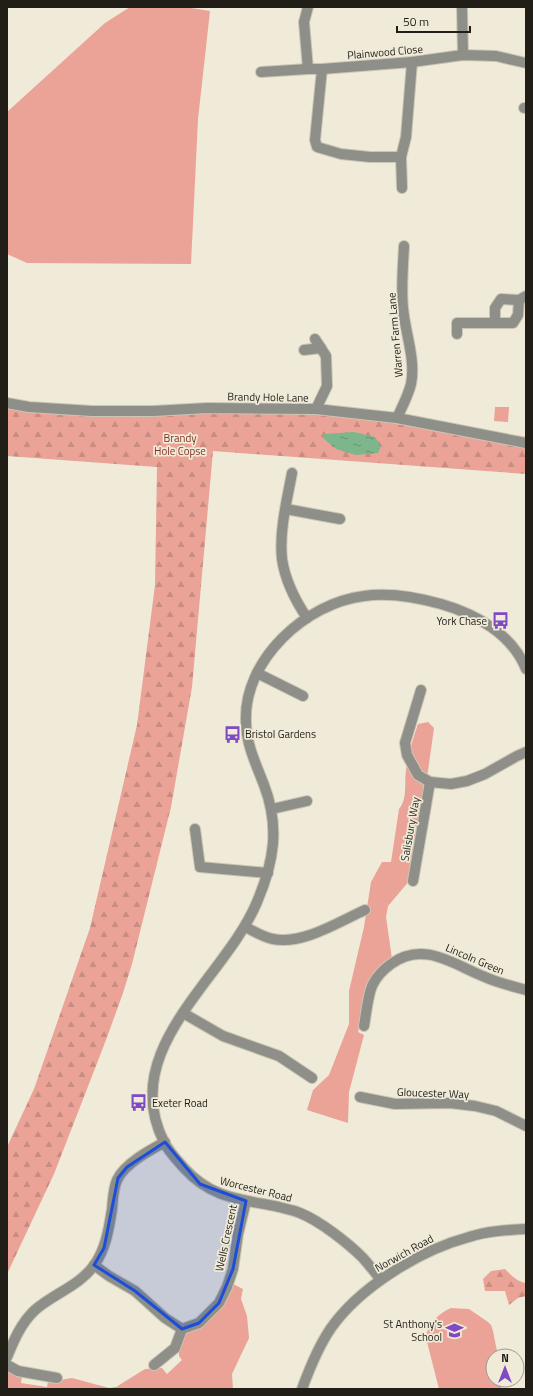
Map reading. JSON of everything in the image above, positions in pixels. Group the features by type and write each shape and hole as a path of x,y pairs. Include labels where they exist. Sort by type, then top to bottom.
{"street":[{"path":"308,7 304,22 308,69"},
{"path":"462,7 463,55"},
{"name":"Plainwood Close","path":"261,72 412,62 463,55 496,56 526,63"},
{"path":"402,188 401,157 406,137 412,62"},
{"path":"322,69 315,140 317,147 341,154 370,157 401,157"},
{"name":"Warren Farm Lane","path":"397,418 408,394 411,382 411,357 403,306 404,246"},
{"path":"457,334 457,323 513,323 518,315 522,298 501,299 495,308 495,322"},
{"path":"315,339 326,356 327,386 316,409"},
{"path":"304,350 321,348"},
{"name":"Brandy Hole Lane","path":"7,403 29,407 92,411 153,411 207,408 316,409 397,418 526,443"},
{"path":"292,473 283,527 282,558 284,571 297,602 306,618"},
{"path":"286,509 340,519"},
{"name":"Worcester Road","path":"380,1279 362,1257 336,1235 312,1218 298,1212 216,1193 200,1184 175,1158 164,1142 154,1111 153,1079 163,1050 183,1013 225,957 245,927 256,905 268,873 273,852 274,838 272,809 269,797 247,739 246,703 250,688 257,673 270,651 280,639 306,618 338,603 364,596 398,595 428,600 450,606 477,618 499,632 517,652 526,668"},
{"path":"257,673 304,696"},
{"path":"421,690 405,743 407,755 418,775 430,782 451,784 468,781 485,774 526,752"},
{"name":"Salisbury Way","path":"413,881 430,782"},
{"path":"272,809 307,801"},
{"path":"195,829 200,867 268,873"},
{"path":"245,927 272,939 295,940 306,937 365,910"},
{"name":"Lincoln Green","path":"364,1026 372,985 378,976 395,961 414,954 437,955 485,977 526,990"},
{"path":"183,1013 223,1036 279,1056 312,1078"},
{"name":"Gloucester Way","path":"360,1097 395,1104 450,1103 475,1106 496,1111 526,1126"},
{"path":"7,1357 16,1336 25,1321 35,1310 80,1279 94,1265 104,1248 110,1223 114,1189 118,1178 128,1167 148,1151 164,1142"},
{"name":"Wells Crescent","path":"182,1329 200,1323 218,1303 227,1287 233,1269 238,1234 246,1201"},
{"name":"Norwich Road","path":"302,1389 316,1354 332,1327 348,1308 380,1279 431,1251 454,1241 492,1231 526,1229"},
{"path":"94,1265 109,1276 135,1291 165,1318 182,1329 175,1348 154,1365"},
{"path":"7,1365 18,1371 57,1378"}],"highlighted area":[{"path":"165,1142 200,1184 246,1201 233,1269 219,1303 199,1323 182,1329 135,1291 94,1265 104,1248 118,1178 127,1167"}],"green space":[{"path":"130,7 185,7 210,11 198,119 191,264 27,263 7,254 7,112 105,23"},
{"name":"Brandy Hole Copse","path":"7,406 316,412 385,420 393,423 526,448 526,474 213,451 192,687 171,807 132,964 106,1040 54,1174 7,1274 7,1147 34,1089 90,928 137,725 155,585 157,467 7,456"},
{"path":"495,407 509,407 508,422 494,421"},
{"path":"428,722 434,728 410,880 388,906 386,917 392,959 384,965 358,1032 364,1035 349,1092 348,1123 307,1110 313,1090 329,1075 349,1024 349,991 364,927 371,882 382,862 391,862 399,809 405,796 408,758 418,724"},
{"path":"505,1269 517,1280 526,1283 526,1296 518,1298 509,1305 505,1291 485,1291 483,1279 491,1271"},
{"path":"233,1284 243,1289 241,1299 247,1316 249,1338 232,1374 233,1389 7,1389 7,1368 22,1377 21,1383 47,1387 48,1382 72,1378 109,1388 116,1387 145,1369 162,1368 167,1374 182,1360 179,1356 179,1349 186,1333 202,1326"},
{"path":"451,1308 469,1309 491,1325 496,1348 485,1348 485,1388 501,1389 439,1389 426,1338 431,1324 442,1313"}],"water":[{"path":"354,432 375,437 381,446 378,453 356,455 336,449 323,438 324,434"}],"place":[{"name":"York Chase","path":"500,621"},
{"name":"Bristol Gardens","path":"232,734"},
{"name":"Exeter Road","path":"139,1103"},
{"name":"St Anthony's School","path":"455,1330"}]}
